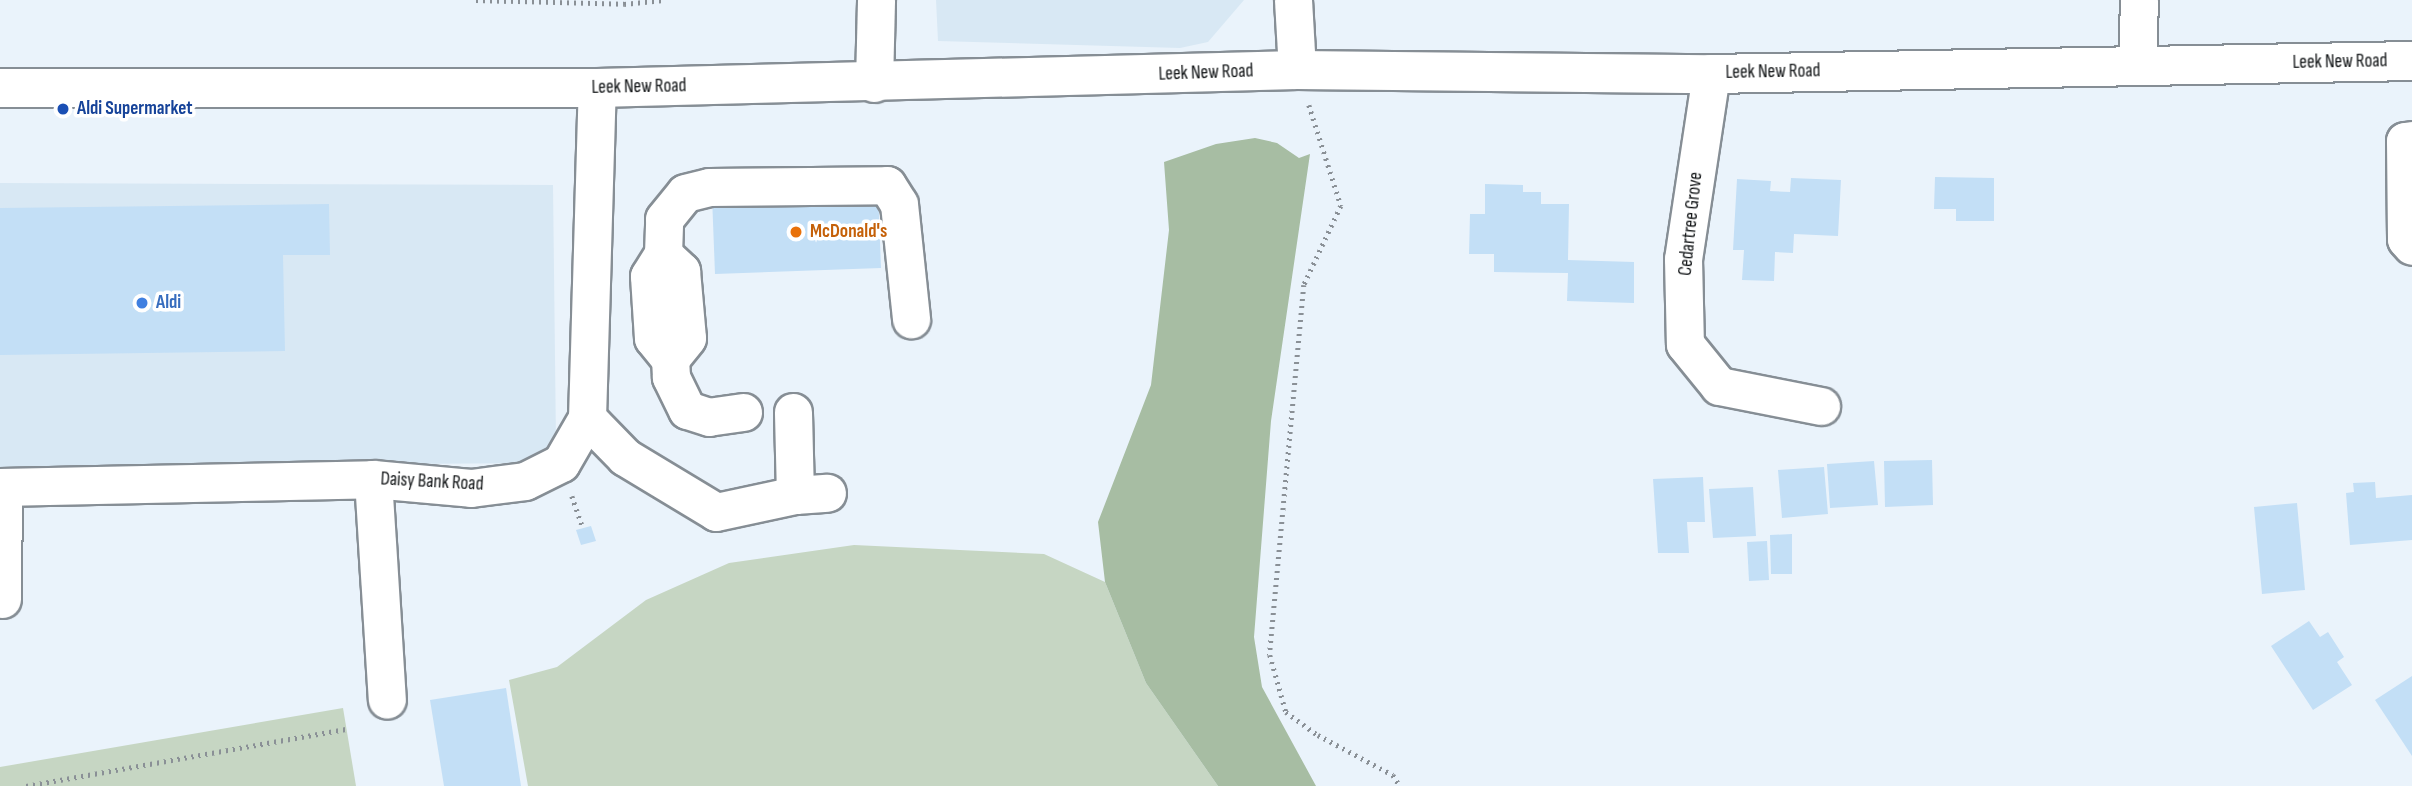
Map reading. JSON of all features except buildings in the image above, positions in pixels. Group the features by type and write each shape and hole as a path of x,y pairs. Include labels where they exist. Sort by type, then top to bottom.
{"highway":[{"name":"Leek New Road","path":"0,88 597,88 874,83 1297,70 1711,74 2412,61"}],"street":[{"path":"874,83 876,0"},
{"path":"1293,0 1297,70"},
{"path":"2137,64 2139,0"},
{"name":"Cedartree Grove","path":"1711,74 1683,259 1685,344 1719,386 1821,405"},
{"name":"Daisy Bank Road","path":"2,487 373,479 471,488 525,481 561,463 587,418 597,88"},
{"path":"2412,140 2405,141 2406,239 2412,246"},
{"path":"743,412 709,417 687,410 671,377 670,359 687,338 681,271 663,254 664,219 685,192 709,187 887,185 899,204 911,319"},
{"path":"587,418 625,457 716,512 811,494 793,412"},
{"path":"373,479 387,700"},
{"path":"2,487 2,599"}],"path":[{"path":"476,0 624,4 664,0"},
{"path":"1297,70 1341,206 1304,285 1270,655 1286,712 1318,736 1393,775 1400,786"},
{"path":"26,786 346,729"}],"shaded area":[{"path":"936,0 1244,0 1208,42 1180,48 938,41"},
{"path":"0,183 553,185 556,444 541,463 0,467"}],"green space":[{"path":"1255,138 1277,143 1299,158 1310,154 1271,421 1254,637 1262,687 1316,786 1218,786 1146,683 1105,582 1098,522 1151,385 1169,230 1164,162 1216,144"},
{"path":"854,545 1044,554 1105,582 1146,683 1218,786 528,786 509,680 557,667 646,600 729,563"},
{"path":"343,708 356,786 0,786 0,767"}],"place":[{"name":"Aldi Supermarket","path":"63,109"},
{"name":"McDonald's","path":"796,232"},
{"name":"Aldi","path":"142,303"}]}
